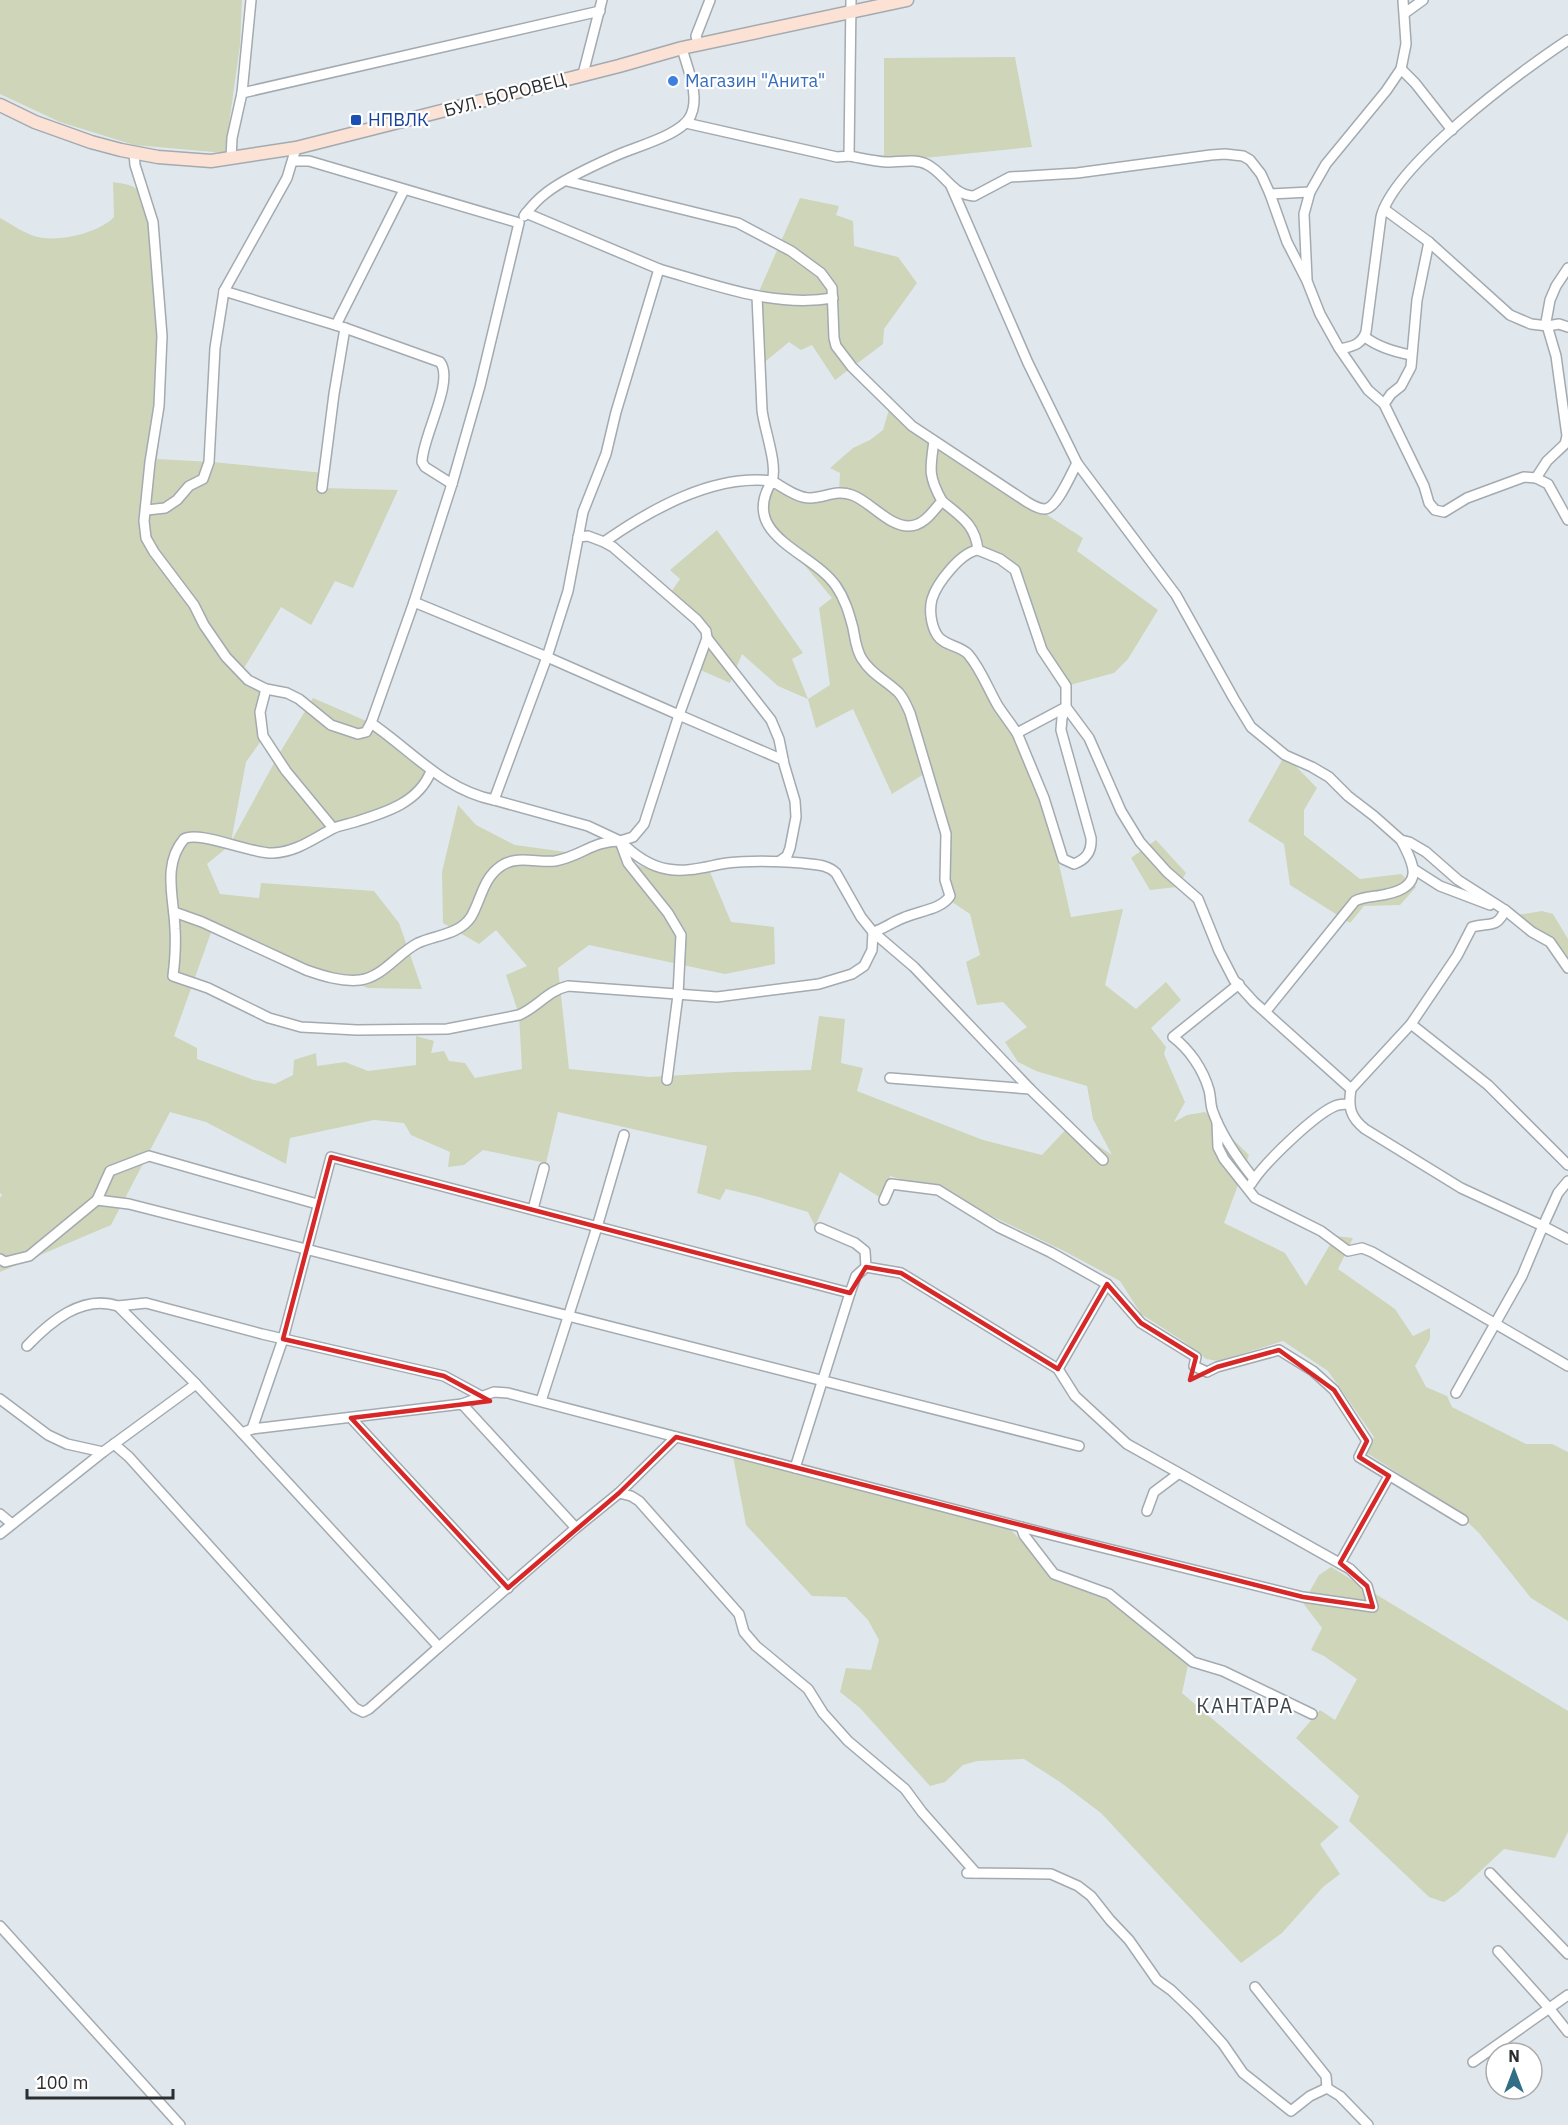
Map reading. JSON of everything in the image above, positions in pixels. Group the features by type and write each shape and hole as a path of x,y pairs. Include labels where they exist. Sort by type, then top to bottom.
{"street":[{"path":"231,158 232,138 242,93 252,0"},
{"path":"583,74 602,0"},
{"path":"698,44 696,36 710,0"},
{"name":"БУЛ. БОРОВЕЦ","path":"0,105 35,122 91,142 159,157 212,161 296,148 850,6 907,0"},
{"path":"1307,281 1304,214 1310,192 1326,164 1386,91 1401,69 1406,44 1403,0"},
{"path":"1405,13 1423,0"},
{"path":"849,156 850,6"},
{"path":"242,93 600,11"},
{"path":"1340,349 1357,345 1365,337 1383,208 1400,181 1452,130 1540,58 1568,40"},
{"path":"134,153 135,165 153,222 162,336 159,406 150,462 146,538 194,605 204,625 226,657 248,680 266,689 286,693 299,699 331,725 358,734 366,732 371,723 414,602 452,484 480,386 519,223 546,192 686,123 692,114 694,102 692,84 682,48"},
{"path":"1401,69 1452,130"},
{"path":"686,123 837,157 849,156 884,162 919,161 936,170 961,193 974,196 1010,177 1077,173 1225,154 1243,156 1250,160 1261,174 1287,242 1307,281 1320,314 1368,390 1384,404 1424,486 1429,503 1439,512 1448,511 1467,498 1524,477 1536,478 1543,480 1552,489 1568,520"},
{"path":"147,510 165,507 177,500 189,486 203,479 209,462 215,348 224,291 274,204 293,161 296,148"},
{"path":"293,161 309,161 519,223"},
{"path":"567,181 738,223 767,237 812,266 832,288 832,328 836,346 873,389 912,426 988,478 1041,509 1051,507 1056,502 1077,463"},
{"path":"951,186 1028,363 1077,463 1176,595 1233,699 1251,727 1285,755 1312,766 1329,777 1347,796 1401,840 1413,862 1415,870 1409,883 1402,888 1389,894 1360,899 1350,906 1266,1011"},
{"path":"322,488 341,327 404,190"},
{"path":"1270,194 1310,192"},
{"path":"1383,208 1429,242 1510,315 1522,321 1548,326 1559,324 1568,327"},
{"path":"526,213 659,269 757,296 800,301 833,298"},
{"path":"1384,404 1404,381 1411,367 1417,300 1429,242"},
{"path":"1536,478 1547,461 1565,444 1567,436 1547,312 1556,286 1568,268"},
{"path":"494,800 548,657 568,591 586,503 606,454 619,402 659,269"},
{"path":"224,291 434,358 444,366 445,380 427,437 422,462 425,467 452,484"},
{"path":"757,296 762,410 764,427 775,467 772,481 762,502 764,517 782,541 794,552 812,562 834,584 847,606 860,656 876,675 898,692 904,701 910,714 946,834 945,873 949,900 873,932"},
{"path":"1365,337 1386,349 1411,355"},
{"path":"934,441 931,462 932,483 942,501 969,524 977,539 978,550"},
{"path":"604,542 637,520 699,490 743,480 772,481 802,497 811,498 839,492 850,495 905,526 920,524 942,501"},
{"path":"174,912 202,922 306,970 324,976 362,980 375,974 419,943 434,939 463,925 471,917 484,887 501,865 513,860 543,862 558,860 583,852 599,842 620,841 633,837 644,824 679,715 707,638 706,631 697,620 613,546 597,538 578,537"},
{"path":"978,550 1000,559 1015,570 1042,650 1066,686 1066,707 1061,730 1091,838 1089,853 1074,864 1063,859 1044,798 1017,732 998,706 967,654 957,646 942,641 933,626 931,605 937,589 956,565 972,551 978,550"},
{"path":"414,602 548,657 783,760"},
{"path":"707,638 771,720 779,739 795,801 796,817 790,848 787,856 780,861"},
{"path":"266,689 260,712 263,736 286,771 333,828"},
{"path":"1017,732 1066,707"},
{"path":"1066,707 1089,738 1115,799 1140,842 1167,872 1198,899 1230,973 1248,996 1351,1089"},
{"path":"371,723 396,740 431,771 466,792 588,826 620,841 639,857 669,870 749,861 780,861 823,865 831,868 837,873 861,917 873,932 914,967 1030,1089 1103,1160"},
{"path":"431,771 422,789 407,801 377,815 333,828 316,840 283,852 271,853 195,835 189,836 179,845 171,864 176,946 173,976 208,988 269,1018 301,1027 424,1030 463,1027 519,1015 530,1010 547,994 568,986 717,998 819,984 843,978 864,966 872,950 873,932"},
{"path":"1401,840 1426,852 1458,880 1550,942 1568,968"},
{"path":"620,841 632,869 668,913 681,935 678,995 667,1080"},
{"path":"1415,870 1434,882 1465,896 1489,905 1495,904"},
{"path":"1505,910 1501,920 1497,923 1472,927 1457,956 1411,1024 1351,1089 1349,1104 1352,1115 1365,1128 1461,1188 1568,1239"},
{"path":"1239,984 1173,1037 1185,1046 1203,1075 1217,1122 1232,1151 1254,1179"},
{"path":"1411,1024 1488,1085 1568,1165"},
{"path":"890,1078 1030,1089"},
{"path":"1255,1198 1250,1190 1254,1179 1270,1160 1318,1118 1335,1106 1349,1104"},
{"path":"1217,1122 1218,1147 1224,1159 1255,1198 1321,1231 1347,1251 1362,1248 1372,1252 1568,1366"},
{"path":"541,1401 624,1135"},
{"path":"0,1259 5,1262 29,1256 97,1200 110,1171 149,1156 317,1204"},
{"path":"252,1429 283,1339 331,1157 850,1293"},
{"path":"533,1209 544,1167"},
{"path":"1456,1393 1522,1276 1558,1193 1568,1181"},
{"path":"884,1200 891,1184 938,1190 998,1227 1050,1252 1107,1284 1141,1323 1196,1357 1194,1366 1207,1372 1217,1367 1279,1350 1313,1371 1334,1390 1367,1441 1359,1457 1463,1520"},
{"path":"97,1200 129,1204 168,1213 1079,1446"},
{"path":"820,1228 855,1243 865,1251 866,1267"},
{"path":"795,1468 856,1276 866,1267"},
{"path":"242,1433 252,1429 462,1404 494,1392 508,1392 1021,1527 1303,1597 1373,1607 1367,1586 1350,1569 1127,1444 1075,1396 1059,1370 901,1273 866,1267"},
{"path":"1059,1370 1107,1284"},
{"path":"27,1346 46,1326 81,1306 146,1303 283,1339 444,1376 481,1396"},
{"path":"118,1306 196,1384 439,1647"},
{"path":"0,1534 103,1452 196,1384"},
{"path":"0,1399 48,1435 67,1444 103,1452"},
{"path":"462,1404 576,1528"},
{"path":"351,1418 508,1588"},
{"path":"114,1444 129,1457 355,1708 363,1712 619,1493 676,1437"},
{"path":"1147,1511 1154,1492 1178,1474"},
{"path":"1340,1563 1389,1476"},
{"path":"619,1493 639,1501 739,1614 744,1632 756,1646 808,1689 823,1713 842,1734 905,1789 972,1873 1051,1874 1078,1886 1091,1896 1129,1940 1157,1980 1195,2013 1223,2044 1243,2073 1291,2111 1310,2096 1326,2088"},
{"path":"0,1514 12,1524"},
{"path":"1021,1527 1024,1535 1054,1574 1109,1594 1192,1662 1222,1671 1312,1714"},
{"path":"1490,1873 1568,1954"},
{"path":"0,1926 180,2125"},
{"path":"1498,1951 1550,2008 1568,2032"},
{"path":"1255,1987 1326,2076 1326,2088"},
{"path":"1473,2062 1568,1995"},
{"path":"1326,2088 1340,2096 1368,2125"}],"highlighted area":[{"path":"331,1157 850,1293 866,1267 901,1273 1058,1369 1107,1284 1141,1323 1196,1357 1190,1380 1217,1367 1279,1350 1334,1390 1367,1441 1359,1457 1389,1476 1340,1563 1367,1586 1373,1607 1303,1597 676,1437 619,1493 508,1588 351,1418 490,1401 444,1376 283,1339"}],"green space":[{"path":"0,0 242,0 240,45 225,153 134,145 60,122 0,94"},
{"path":"1015,57 1032,147 884,162 884,58"},
{"path":"113,182 132,186 142,194 149,211 154,238 160,351 157,459 324,473 323,488 398,490 353,588 335,581 311,625 281,607 241,673 261,687 263,738 246,762 231,842 279,754 313,698 371,723 431,771 413,797 283,852 230,845 207,864 220,894 259,898 261,883 374,891 399,923 422,989 368,988 343,979 324,976 213,927 174,1036 197,1048 197,1059 254,1080 275,1084 293,1075 294,1060 316,1053 317,1066 345,1062 368,1071 416,1065 416,1036 434,1041 431,1053 444,1051 449,1061 465,1063 475,1078 522,1069 519,1015 506,975 527,966 496,930 479,944 443,923 442,872 458,805 476,825 515,845 588,855 620,841 630,862 641,866 660,872 678,874 710,872 731,922 774,927 775,964 725,974 589,945 558,968 569,1069 650,1077 811,1070 819,1016 845,1019 841,1063 863,1068 857,1091 983,1140 1042,1155 1069,1126 1112,1155 1093,1119 1087,1086 1036,1071 1018,1062 1005,1042 1027,1027 1003,1002 977,1005 966,962 980,955 970,914 949,900 947,852 927,772 892,794 853,709 816,728 808,699 830,685 819,608 832,598 764,517 772,481 802,497 839,492 840,473 830,468 853,448 870,440 883,430 890,406 1027,502 1083,538 1077,551 1158,610 1128,659 1114,673 1066,686 1042,650 1015,570 972,551 933,597 937,635 963,650 1017,733 1044,798 1071,917 1123,909 1105,985 1136,1009 1166,982 1181,1000 1151,1028 1166,1047 1164,1054 1185,1102 1174,1122 1187,1115 1205,1112 1249,1155 1224,1223 1285,1253 1306,1286 1335,1236 1353,1238 1338,1269 1395,1309 1413,1336 1430,1328 1430,1339 1415,1366 1426,1387 1447,1396 1452,1407 1526,1444 1552,1444 1568,1452 1568,1621 1531,1598 1479,1533 1455,1510 1367,1453 1374,1437 1328,1371 1283,1341 1219,1361 1206,1359 1141,1314 1120,1281 938,1190 890,1176 884,1200 840,1172 815,1226 808,1212 759,1197 726,1189 720,1200 697,1193 707,1146 558,1112 546,1163 483,1150 464,1165 448,1167 450,1152 411,1135 404,1123 374,1120 290,1138 286,1164 206,1122 170,1112 111,1225 0,1272 0,1198 2,1195 0,1193 0,218 34,236 64,238 76,236 98,228 114,217"},
{"path":"800,198 839,206 836,215 853,221 854,246 898,257 917,283 884,329 883,344 835,380 812,345 801,350 789,342 760,366 757,296"},
{"path":"717,530 803,653 792,659 808,699 778,686 742,654 730,683 696,668 707,638 669,595 680,579 670,570"},
{"path":"1285,755 1317,788 1304,810 1304,835 1360,879 1401,874 1416,887 1400,905 1364,906 1350,923 1290,885 1284,844 1248,821"},
{"path":"1156,840 1186,873 1177,887 1150,890 1131,858"},
{"path":"1542,911 1553,914 1568,939 1568,965 1533,930 1511,916"},
{"path":"732,1451 1007,1526 1054,1574 1110,1599 1188,1665 1182,1693 1339,1827 1320,1844 1340,1874 1323,1887 1282,1933 1241,1963 1101,1813 1060,1782 1024,1759 977,1761 963,1765 945,1782 930,1786 860,1708 840,1692 846,1668 871,1670 879,1640 868,1620 846,1597 812,1596 746,1525"},
{"path":"1331,1567 1568,1711 1568,1832 1555,1858 1504,1849 1457,1893 1444,1902 1429,1897 1349,1821 1359,1796 1296,1738 1320,1710 1335,1720 1357,1679 1324,1656 1311,1650 1322,1628 1303,1603 1319,1575"}],"place":[{"name":"Магазин \"Анита\"","path":"673,81"},
{"name":"НПВЛК","path":"356,120"}],"district":[{"name":"КАНТАРА","path":"1245,1706"}]}
